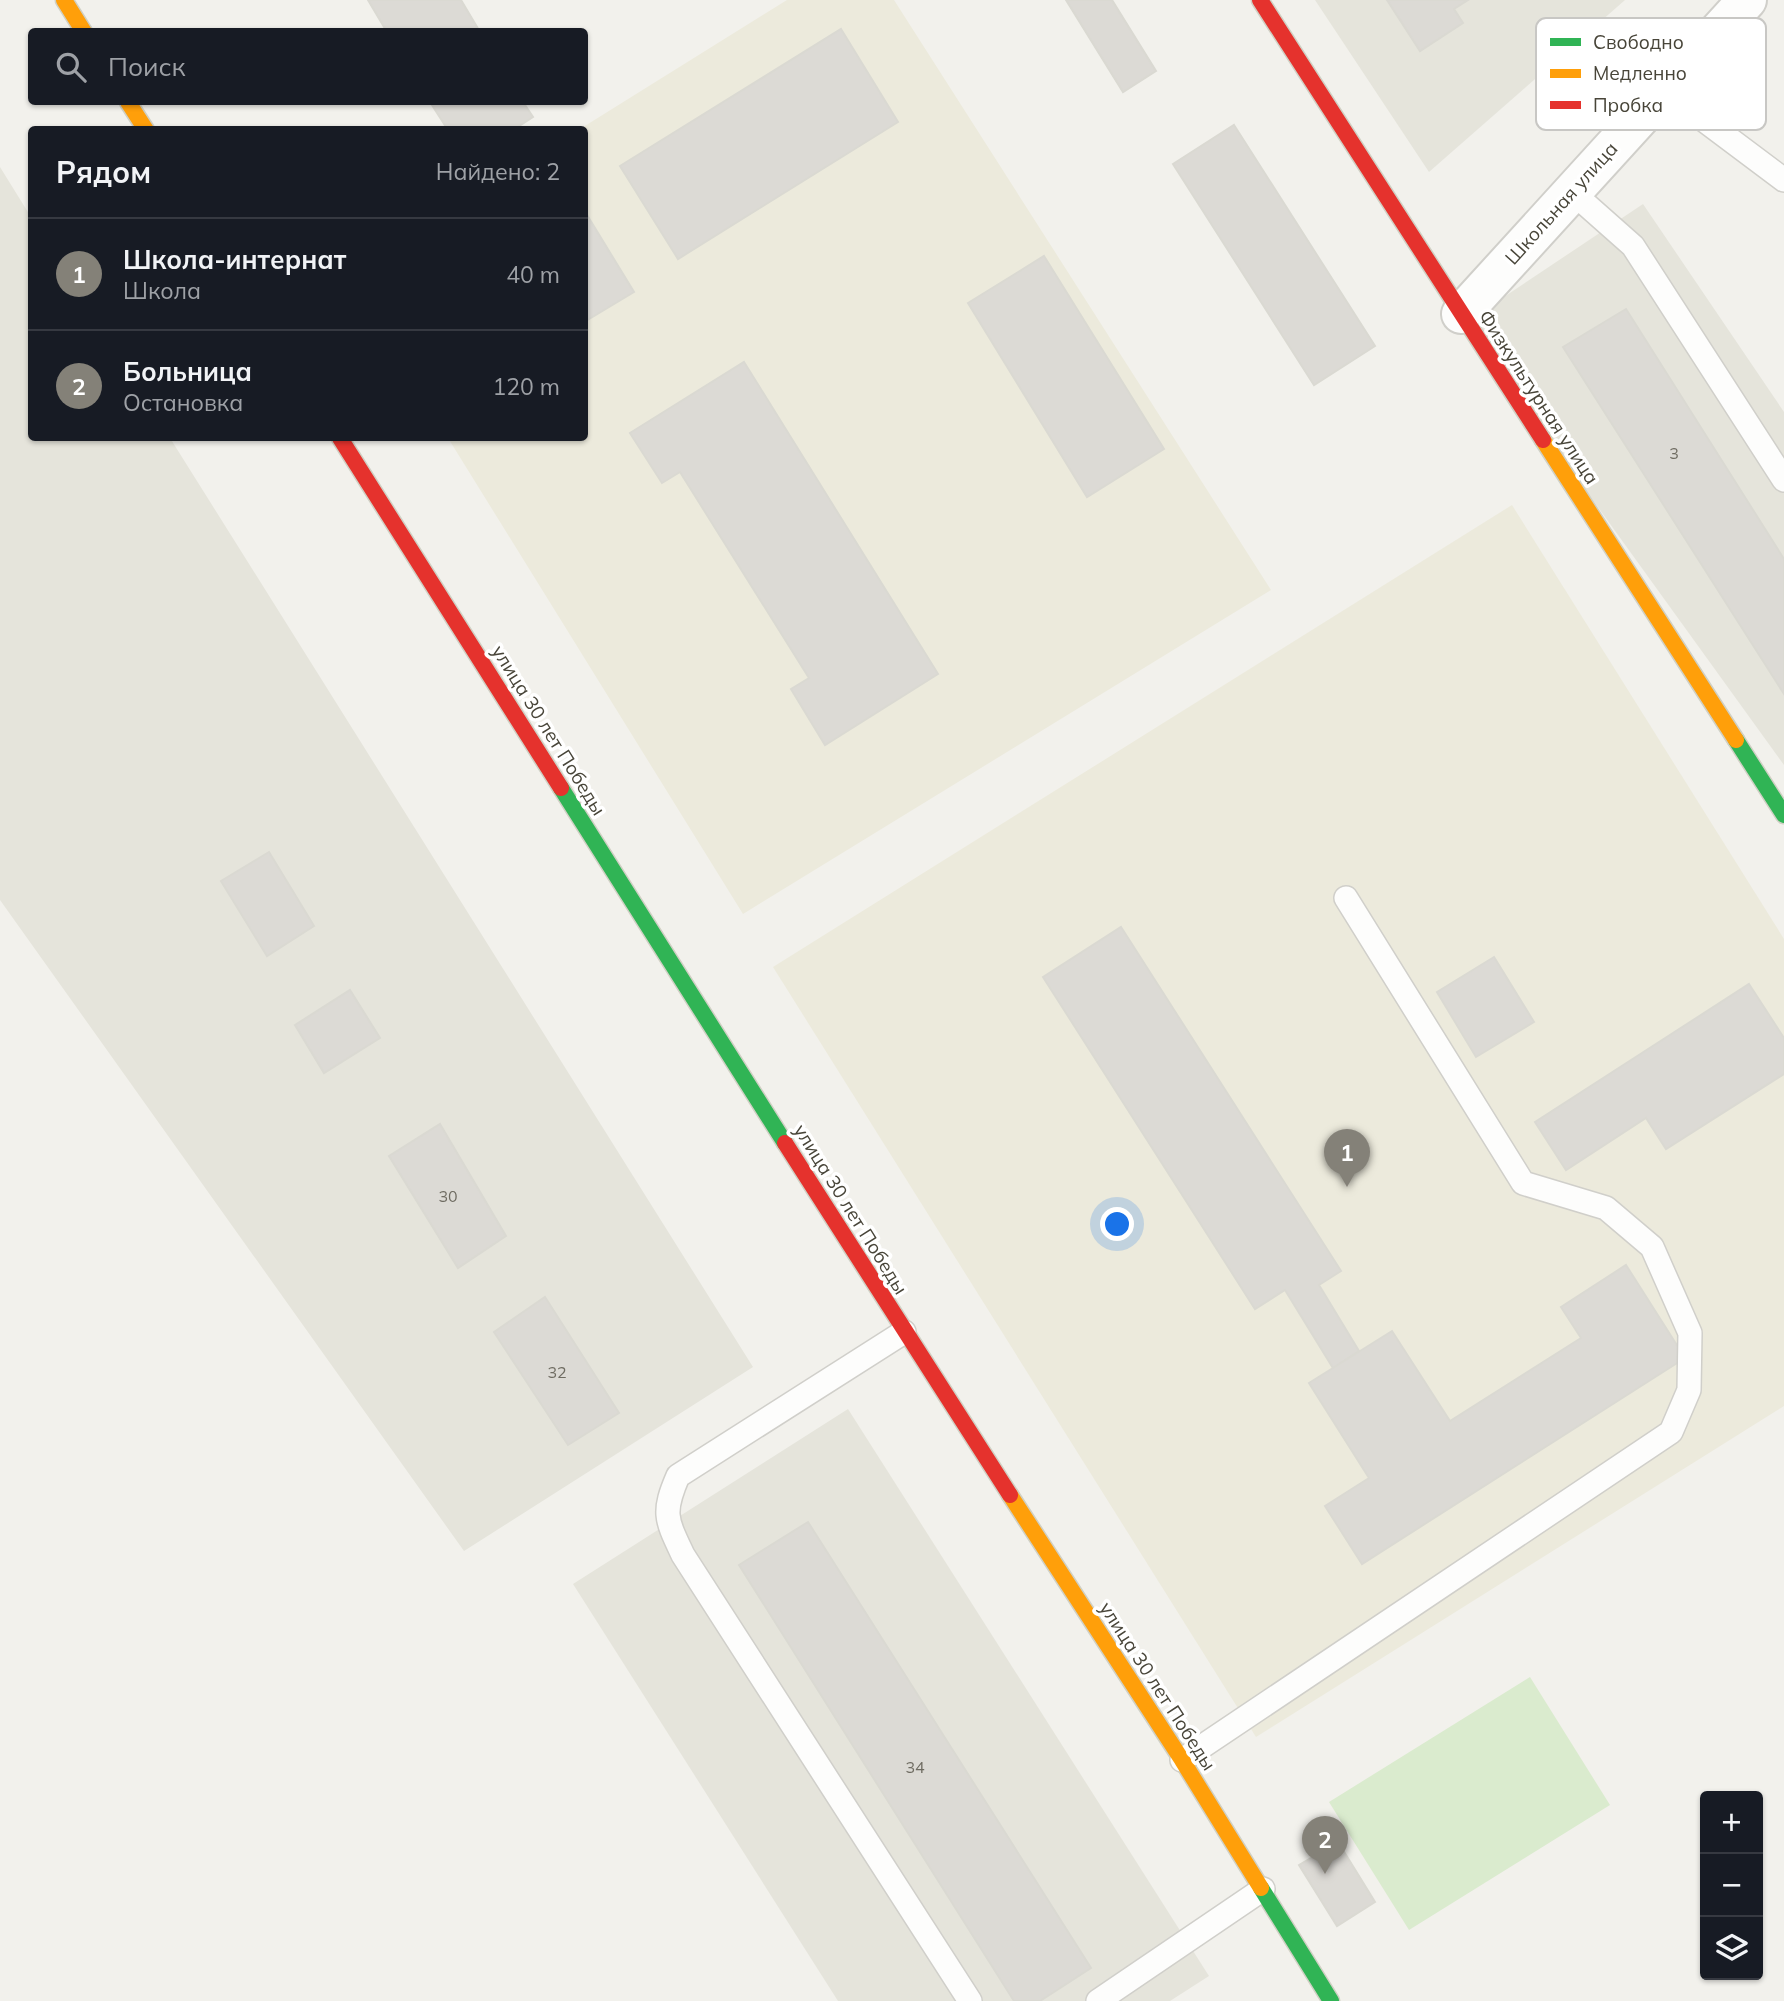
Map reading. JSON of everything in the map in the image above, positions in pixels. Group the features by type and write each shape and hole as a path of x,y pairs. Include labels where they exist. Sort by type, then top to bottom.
{"main road":[{"path":"64,0 82,28"},
{"name":"Физкультурная улица","path":"1260,0 1784,815"},
{"path":"130,105 143,126"},
{"name":"улица 30 лет Победы","path":"342,441 904,1332 1182,1760 1331,2001"}],"street":[{"name":"Школьная улица","path":"1730,18 1747,0"},
{"name":"Школьная улица","path":"1461,314 1628,130"}],"lane":[{"path":"1717,130 1784,180"},
{"path":"1572,192 1633,246 1784,481"},
{"path":"1182,1760 1671,1432 1689,1390 1690,1332 1652,1247 1606,1208 1523,1183 1346,898"},
{"path":"904,1332 678,1476 668,1499 667,1522 683,1555 970,2001"},
{"path":"1098,2001 1263,1889"}],"shaded area":[{"path":"787,0 894,0 1271,590 743,914 450,441 588,441 588,126 585,126"},
{"path":"1315,0 1625,0 1604,18 1536,18 1536,78 1429,172"},
{"path":"0,167 28,212 28,441 172,441 753,1367 464,1551 0,900"},
{"path":"1643,204 1784,412 1784,765 1465,323"},
{"path":"1512,505 1784,939 1784,1406 1256,1737 773,967"},
{"path":"848,1409 1209,1976 1170,2001 838,2001 573,1584"}],"green space":[{"path":"1530,1677 1610,1805 1409,1930 1329,1802"}],"building":[{"path":"368,0 461,0 478,28 385,28"},
{"path":"1066,0 1112,0 1156,71 1123,92"},
{"path":"1387,0 1468,0 1454,9 1463,23 1420,51"},
{"path":"841,29 898,122 678,259 620,166"},
{"path":"432,105 525,105 533,117 519,126 445,126"},
{"path":"1234,125 1375,346 1314,385 1173,164"},
{"path":"588,217 634,292 588,320"},
{"path":"1044,256 1164,449 1087,497 968,303"},
{"path":"1626,309 1784,559 1784,694 1563,347"},
{"path":"744,362 938,674 825,745 791,689 809,678 680,472 662,483 630,433"},
{"path":"269,852 314,926 267,956 221,881"},
{"path":"1121,927 1341,1271 1319,1285 1359,1351 1333,1368 1285,1290 1255,1309 1043,977"},
{"path":"1494,957 1534,1022 1476,1057 1437,992"},
{"path":"1749,984 1784,1038 1784,1074 1666,1149 1646,1118 1566,1170 1535,1122"},
{"path":"350,990 380,1038 324,1073 295,1025"},
{"path":"440,1124 506,1236 458,1268 389,1156"},
{"path":"1626,1265 1685,1358 1362,1564 1325,1506 1369,1478 1309,1383 1392,1331 1450,1421 1581,1338 1561,1307"},
{"path":"545,1297 619,1413 568,1445 494,1332"},
{"path":"808,1522 1091,1968 1040,2001 1014,2001 739,1565"},
{"path":"1338,1842 1375,1902 1337,1926 1299,1865"}],"traffic: fast":[{"path":"1736,740 1784,815"},
{"path":"561,788 785,1143"},
{"path":"1261,1888 1331,2001"}],"traffic: slow":[{"path":"64,0 82,28"},
{"path":"130,105 143,126"},
{"path":"1543,440 1736,740"},
{"path":"1010,1495 1182,1760 1261,1888"}],"traffic: jam":[{"path":"1260,0 1543,440"},
{"path":"342,441 561,788"},
{"path":"785,1143 1010,1495"}],"place":[{"name":"Школа-интернат","path":"1347,1187"},
{"name":"Больница","path":"1325,1874"}]}
